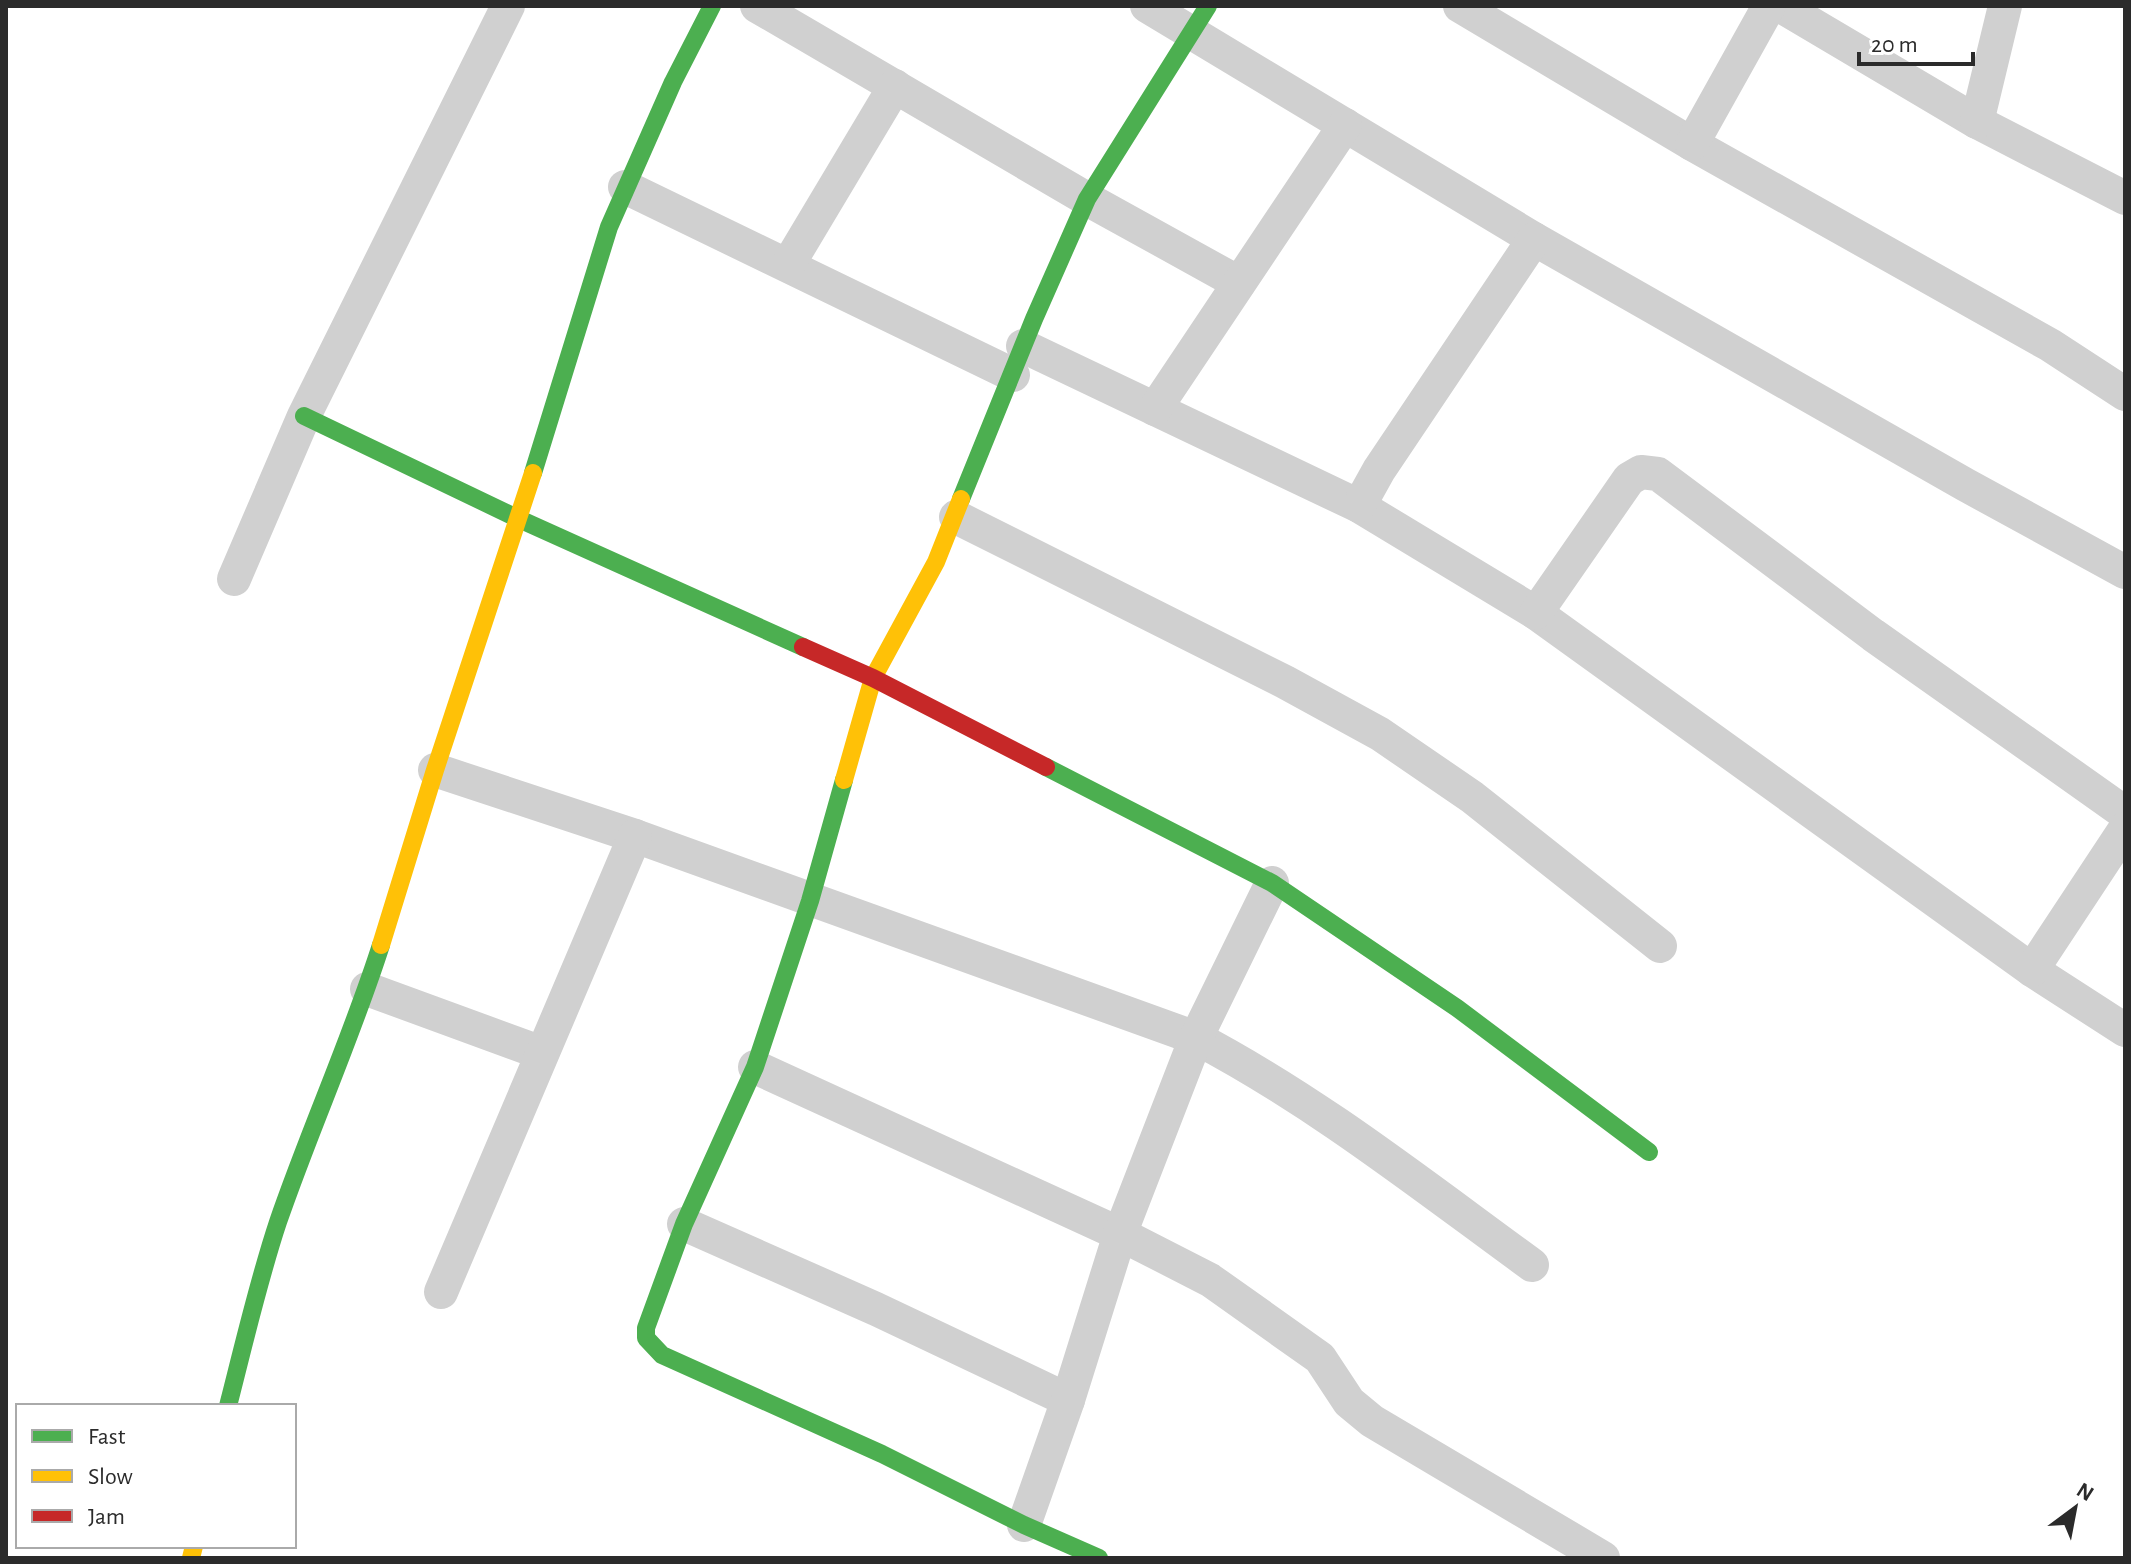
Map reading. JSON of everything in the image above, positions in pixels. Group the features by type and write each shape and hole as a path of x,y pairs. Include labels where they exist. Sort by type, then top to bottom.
{"street":[{"path":"234,579 304,416 508,6"},
{"path":"229,1404 261,1276 279,1220 367,989 435,770 519,519 609,227 712,6"},
{"path":"757,6 1087,199 1239,283"},
{"path":"1147,6 1200,19 1345,125 1534,239 2125,572"},
{"path":"1460,6 1692,144 2050,345 2125,394"},
{"path":"1692,144 1769,6"},
{"path":"1781,6 1977,122 2125,198"},
{"path":"1977,122 2005,6"},
{"path":"1099,1558 1024,1525 882,1454 662,1355 652,1348 646,1338 646,1328 684,1224 755,1067 810,901 873,678 936,562 1087,199 1200,19"},
{"path":"788,265 895,86"},
{"path":"1155,409 1345,125"},
{"path":"625,187 788,265 1018,360 1155,409 1359,506 1536,613 2032,970 2125,1030"},
{"path":"1359,506 1379,470 1534,239"},
{"path":"304,416 519,519 873,678 1272,883 1444,999 1649,1152"},
{"path":"1536,613 1629,479 1641,472 1658,474 1873,635 2125,813"},
{"path":"956,517 1285,682 1380,734 1472,797 1660,946"},
{"path":"435,770 635,836 1196,1038 1253,1068 1309,1103 1532,1265"},
{"path":"2032,970 2125,829"},
{"path":"441,1292 635,836"},
{"path":"1024,1525 1068,1400 1120,1234 1196,1038 1272,883"},
{"path":"367,989 542,1053"},
{"path":"755,1067 1120,1234 1210,1280 1320,1358 1349,1402 1372,1421 1603,1558"},
{"path":"684,1224 876,1309 1068,1400"}],"traffic: fast":[{"path":"533,473 609,227 673,82 712,6"},
{"path":"961,499 1087,199 1208,6"},
{"path":"304,416 519,519 803,647"},
{"path":"1046,767 1272,883 1457,1008 1649,1152"},
{"path":"844,780 810,901 755,1067 684,1224 646,1328 646,1338 662,1355 882,1454 1024,1525 1099,1558"},
{"path":"229,1404 278,1222 381,945"}],"traffic: slow":[{"path":"381,945 533,473"},
{"path":"844,780 873,678 936,562 961,499"},
{"path":"191,1558 194,1548"}],"traffic: jam":[{"path":"803,647 873,678 1046,767"}]}
